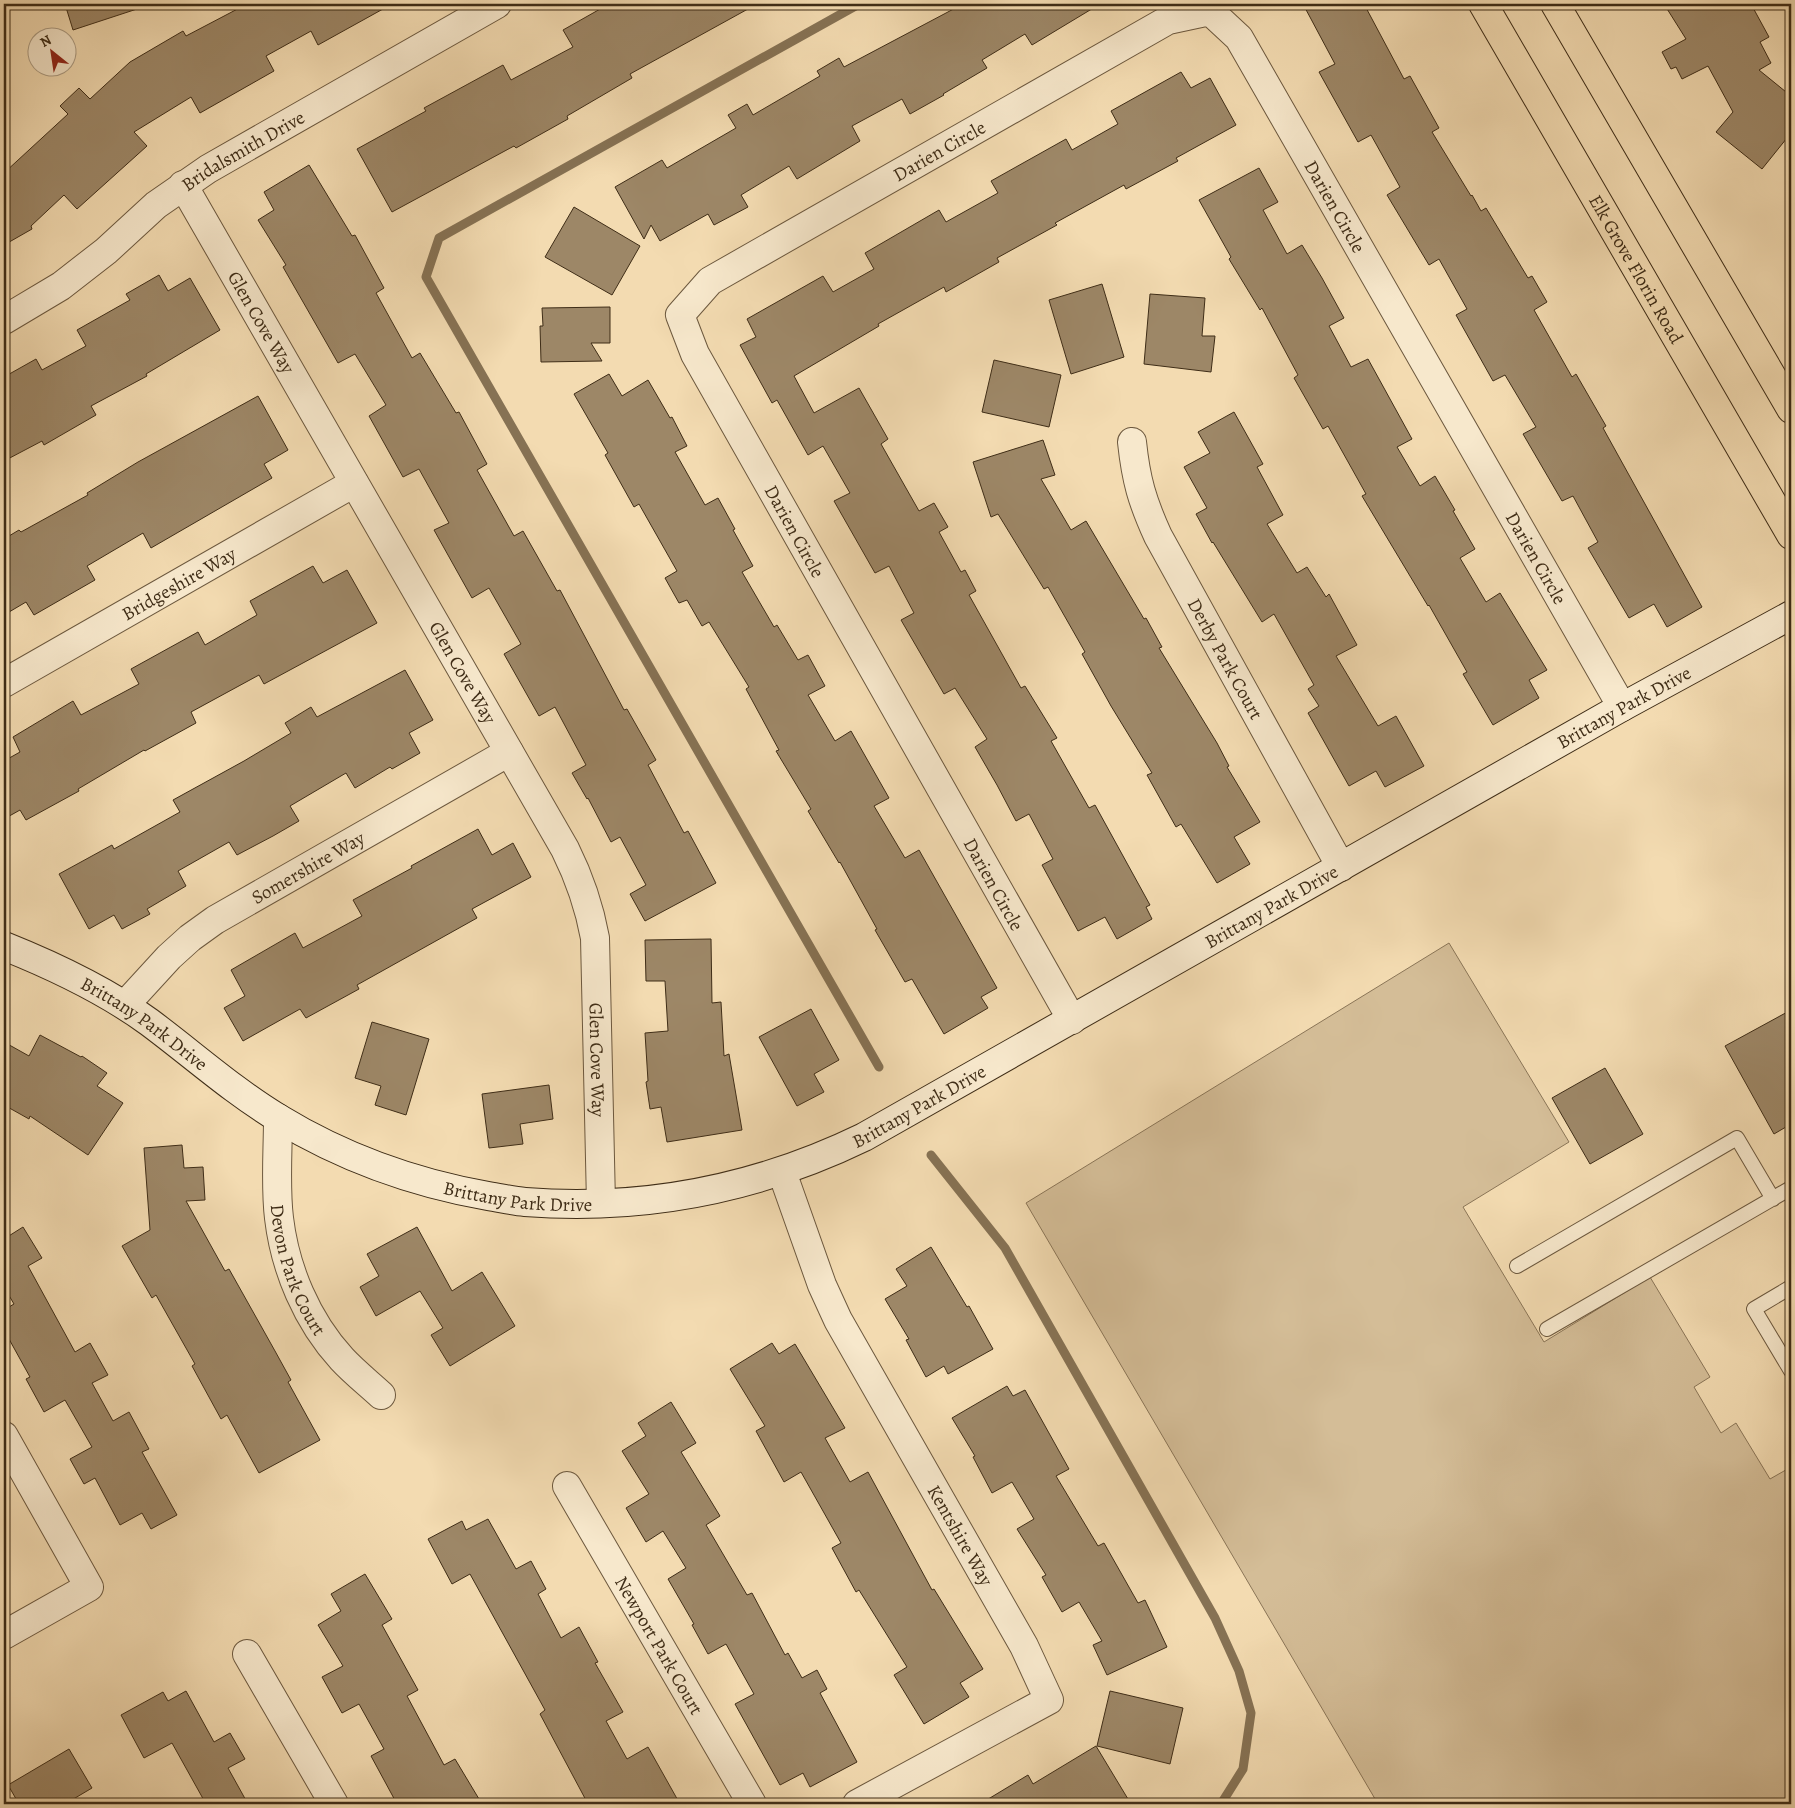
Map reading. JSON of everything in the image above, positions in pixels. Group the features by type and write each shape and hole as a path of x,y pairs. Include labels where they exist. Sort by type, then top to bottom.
{"main road":[{"name":"Elk Grove Florin Road","path":"1483,4 1791,535"},
{"path":"1555,4 1791,409"}],"street":[{"name":"Bridalsmith Drive","path":"4,320 61,286 106,251 156,205 182,185 493,5"},
{"name":"Darien Circle","path":"1072,1020 695,354 680,316 710,281 1041,92 1168,20 1210,11 1239,38 1622,707"},
{"name":"Glen Cove Way","path":"182,185 579,876 589,907 595,938 601,1203"},
{"name":"Derby Park Court","path":"1132,442 1136,474 1144,504 1158,536 1341,867"},
{"name":"Bridgeshire Way","path":"4,683 354,483"},
{"name":"Brittany Park Drive","path":"4,946 53,966 125,1005 224,1082 278,1118 336,1149 396,1173 458,1191 524,1202 601,1203 640,1201 697,1194 739,1185 782,1172 827,1155 864,1137 1622,707 1791,615"},
{"name":"Somershire Way","path":"125,1005 169,957 190,938 215,920 509,752"},
{"name":"Devon Park Court","path":"278,1118 279,1217 284,1248 293,1278 306,1307 322,1334 342,1359 381,1395"},
{"name":"Kentshire Way","path":"782,1172 822,1285 838,1320 1024,1646 1049,1700 857,1804"},
{"path":"4,1436 89,1586 4,1636"},
{"name":"Newport Park Court","path":"567,1486 752,1804"},
{"path":"247,1654 334,1804"}],"lane":[{"path":"1517,1266 1737,1138 1773,1199"},
{"path":"1547,1329 1791,1188"},
{"path":"1791,1287 1754,1309 1791,1371"}],"shaded area":[{"path":"1449,943 1569,1142 1463,1207 1544,1342 1650,1277 1710,1377 1694,1387 1721,1433 1736,1423 1770,1479 1791,1467 1791,1804 1378,1804 1026,1203"}],"building":[{"path":"65,4 139,4 140,8 78,28 72,28"},
{"path":"247,4 392,4 318,45 311,31 266,56 274,71 200,113 191,97 134,132 147,146 77,209 64,195 31,226 32,229 4,245 4,173 68,114 60,106 79,88 90,99 130,62 183,31 186,36"},
{"path":"609,4 757,4 630,74 632,78 567,116 568,119 392,212 357,149 426,111 424,108 503,65 511,80 573,47 563,30"},
{"path":"963,4 1100,4 1032,45 1025,34 982,60 987,68 910,114 902,99 852,126 860,141 797,179 789,166 741,195 748,207 714,225 708,214 660,241 651,225 644,239 615,187 662,160 667,168 736,128 728,115 747,104 753,115 820,76 817,71 839,58 844,67"},
{"path":"1303,4 1364,4 1404,79 1410,76 1439,128 1432,132 1471,196 1481,211 1486,208 1528,278 1532,276 1547,302 1534,310 1572,377 1576,374 1606,426 1603,428 1702,607 1667,627 1654,604 1629,618 1588,548 1598,542 1573,496 1562,501 1523,434 1536,427 1505,375 1493,381 1456,315 1467,309 1439,259 1429,265 1387,195 1400,187 1371,135 1358,142 1319,72 1335,64"},
{"path":"1664,4 1751,4 1769,37 1760,42 1771,63 1759,70 1791,96 1791,133 1762,169 1716,132 1733,112 1708,66 1682,79 1676,67 1671,69 1662,52 1686,39"},
{"path":"1181,72 1191,88 1210,78 1236,125 1176,158 1178,161 1126,189 1124,185 1055,223 1057,225 997,258 999,262 946,292 944,287 878,324 879,326 794,376 814,413 859,388 888,439 881,444 919,511 934,503 948,527 939,532 961,572 965,570 976,591 969,595 1021,688 1025,686 1057,738 1051,741 1089,808 1095,805 1150,905 1146,907 1152,919 1117,939 1105,917 1078,931 1042,865 1053,859 1029,814 1016,821 975,747 987,739 955,688 944,694 901,620 914,613 889,566 875,573 834,501 850,493 823,446 808,455 777,400 772,403 740,345 756,337 747,319 823,276 833,292 874,269 865,253 939,210 946,222 998,193 991,181 1066,139 1072,150 1118,124 1111,111"},
{"path":"309,165 352,236 355,235 384,288 376,293 412,358 420,353 456,413 459,412 487,464 477,470 514,536 523,531 557,591 560,590 624,710 627,709 656,760 648,765 684,833 688,831 716,883 645,921 630,894 646,885 620,837 611,842 588,798 572,773 586,765 555,707 539,716 504,654 521,644 489,588 472,598 434,530 449,523 419,469 403,477 369,416 386,405 355,354 338,363 283,267 286,265 258,220 274,210 264,192"},
{"path":"1259,168 1278,202 1263,210 1287,254 1302,245 1344,318 1329,326 1351,367 1368,359 1412,439 1397,447 1420,486 1435,476 1455,510 1453,511 1475,549 1460,558 1486,602 1500,593 1547,670 1529,680 1539,698 1493,725 1463,674 1467,672 1429,605 1362,496 1366,494 1328,426 1323,429 1294,378 1298,375 1262,308 1260,310 1229,259 1231,257 1199,200"},
{"path":"574,207 640,246 612,295 545,257"},
{"path":"159,275 168,291 190,278 220,330 146,374 147,376 91,406 96,415 44,445 42,441 4,461 4,377 36,359 42,370 86,346 77,330 130,300 126,294"},
{"path":"1102,284 1124,357 1071,374 1049,300"},
{"path":"1150,294 1205,298 1202,336 1215,336 1211,372 1144,364"},
{"path":"610,307 610,343 591,343 602,361 541,362 540,326 543,326 542,308"},
{"path":"994,360 1061,375 1049,427 982,412"},
{"path":"609,374 622,396 648,380 670,418 672,417 687,446 675,452 705,505 718,498 753,566 742,572 774,627 777,625 798,660 808,655 825,686 808,695 835,741 851,731 889,798 874,806 905,858 919,850 997,988 981,997 988,1008 944,1034 912,979 905,982 875,930 877,929 840,862 808,811 811,809 776,751 779,750 746,689 749,687 709,622 702,626 687,600 679,603 665,578 677,571 639,504 634,507 605,455 608,453 574,394"},
{"path":"258,396 288,450 264,464 272,478 151,548 143,533 87,566 95,580 34,615 26,602 4,615 4,539 19,530 21,532 88,495 87,493 138,462"},
{"path":"1234,412 1263,464 1257,467 1283,515 1267,524 1297,573 1307,567 1326,597 1329,594 1357,645 1336,656 1378,726 1396,716 1424,766 1385,787 1376,771 1349,786 1308,713 1319,706 1308,689 1314,685 1274,614 1262,622 1196,514 1207,508 1184,467 1210,453 1198,432"},
{"path":"1043,440 1055,475 1041,479 1071,530 1086,521 1144,619 1146,618 1162,647 1159,648 1217,743 1229,766 1227,767 1260,822 1234,837 1250,864 1217,883 1181,824 1176,827 1147,775 1152,773 1111,706 1082,654 1085,652 1048,587 1044,589 998,514 991,517 973,462"},
{"path":"313,566 323,583 347,570 377,623 264,684 259,675 191,712 196,723 144,750 78,789 79,791 26,820 20,810 4,819 4,761 20,752 13,737 73,701 81,715 139,684 131,669 198,632 205,645 257,615 250,601"},
{"path":"405,670 433,720 409,733 420,753 392,769 390,767 355,788 346,773 290,806 299,821 237,855 229,842 178,871 186,886 147,909 150,914 122,929 114,915 89,929 59,874 112,845 114,849 180,812 173,800 291,733 285,723 311,707 317,717"},
{"path":"478,829 492,855 513,843 531,877 472,909 477,918 357,985 359,989 306,1018 300,1009 243,1041 224,1008 245,996 231,970 295,933 303,948 362,916 353,900"},
{"path":"711,939 712,1003 721,1002 724,1056 729,1054 742,1130 667,1142 661,1107 650,1109 646,1082 648,1081 645,1033 668,1031 665,981 646,981 645,940"},
{"path":"811,1009 839,1060 814,1074 824,1092 797,1106 759,1037"},
{"path":"1791,1010 1791,1124 1774,1134 1725,1046"},
{"path":"372,1022 429,1039 406,1115 375,1105 381,1086 355,1078"},
{"path":"40,1035 82,1056 107,1073 97,1086 123,1103 88,1155 30,1116 29,1119 4,1105 4,1042 29,1056"},
{"path":"1605,1068 1643,1134 1590,1164 1552,1098"},
{"path":"549,1085 553,1119 520,1124 523,1144 489,1148 482,1094"},
{"path":"182,1145 184,1168 203,1167 205,1200 186,1201 225,1271 229,1269 275,1351 291,1380 288,1382 320,1440 259,1473 227,1415 221,1419 192,1366 195,1364 156,1295 152,1298 122,1246 150,1230 144,1148"},
{"path":"23,1227 42,1258 28,1266 75,1352 90,1343 108,1375 92,1383 113,1421 129,1412 149,1449 142,1452 177,1515 151,1529 142,1513 120,1525 95,1478 84,1484 70,1459 92,1447 65,1400 44,1412 26,1379 30,1377 4,1330 4,1310 14,1304 4,1287 4,1239"},
{"path":"417,1227 452,1291 482,1272 515,1326 450,1366 431,1335 443,1328 420,1291 376,1316 360,1287 379,1276 367,1254"},
{"path":"931,1247 967,1307 969,1306 993,1349 948,1374 944,1366 926,1377 906,1340 909,1339 885,1299 907,1286 896,1269"},
{"path":"772,1343 779,1354 795,1344 845,1428 825,1438 850,1482 868,1472 932,1590 934,1589 983,1669 960,1683 969,1697 924,1724 894,1675 907,1667 859,1590 856,1592 832,1548 841,1543 801,1472 784,1482 756,1431 765,1426 730,1369"},
{"path":"1007,1386 1013,1396 1025,1390 1069,1469 1056,1476 1098,1546 1104,1543 1138,1603 1145,1600 1167,1647 1107,1675 1093,1645 1102,1641 1079,1602 1062,1612 1042,1577 1046,1575 1017,1529 1034,1519 1012,1482 992,1493 973,1457 975,1456 952,1418"},
{"path":"671,1402 696,1443 681,1452 720,1516 706,1525 747,1595 752,1593 785,1655 788,1653 802,1678 817,1670 827,1689 820,1693 857,1762 810,1787 803,1773 780,1785 735,1704 754,1694 726,1644 708,1654 692,1625 694,1624 668,1579 686,1568 663,1531 646,1542 626,1508 649,1494 622,1451 646,1436 638,1423"},
{"path":"488,1519 516,1569 531,1561 546,1589 538,1594 561,1638 579,1627 598,1662 595,1663 623,1712 606,1721 627,1759 648,1747 680,1804 588,1804 540,1714 545,1710 470,1574 452,1584 428,1539 462,1521 466,1530"},
{"path":"365,1574 392,1619 382,1625 418,1690 407,1696 444,1765 455,1759 482,1804 397,1804 371,1756 384,1749 359,1704 342,1713 322,1677 343,1666 318,1625 341,1611 331,1594"},
{"path":"186,1691 214,1742 230,1733 245,1759 228,1768 248,1804 206,1804 172,1743 144,1758 121,1715 163,1692 168,1701"},
{"path":"1110,1691 1183,1708 1170,1764 1097,1746"},
{"path":"1096,1746 1131,1804 980,1804 1028,1775 1033,1784"},
{"path":"69,1749 92,1788 65,1804 19,1804 8,1785"}],"waterway":[{"path":"859,4 439,238 426,277 879,1067"},
{"path":"931,1155 1005,1248 1215,1618 1239,1671 1251,1713 1243,1769 1221,1804"}]}
